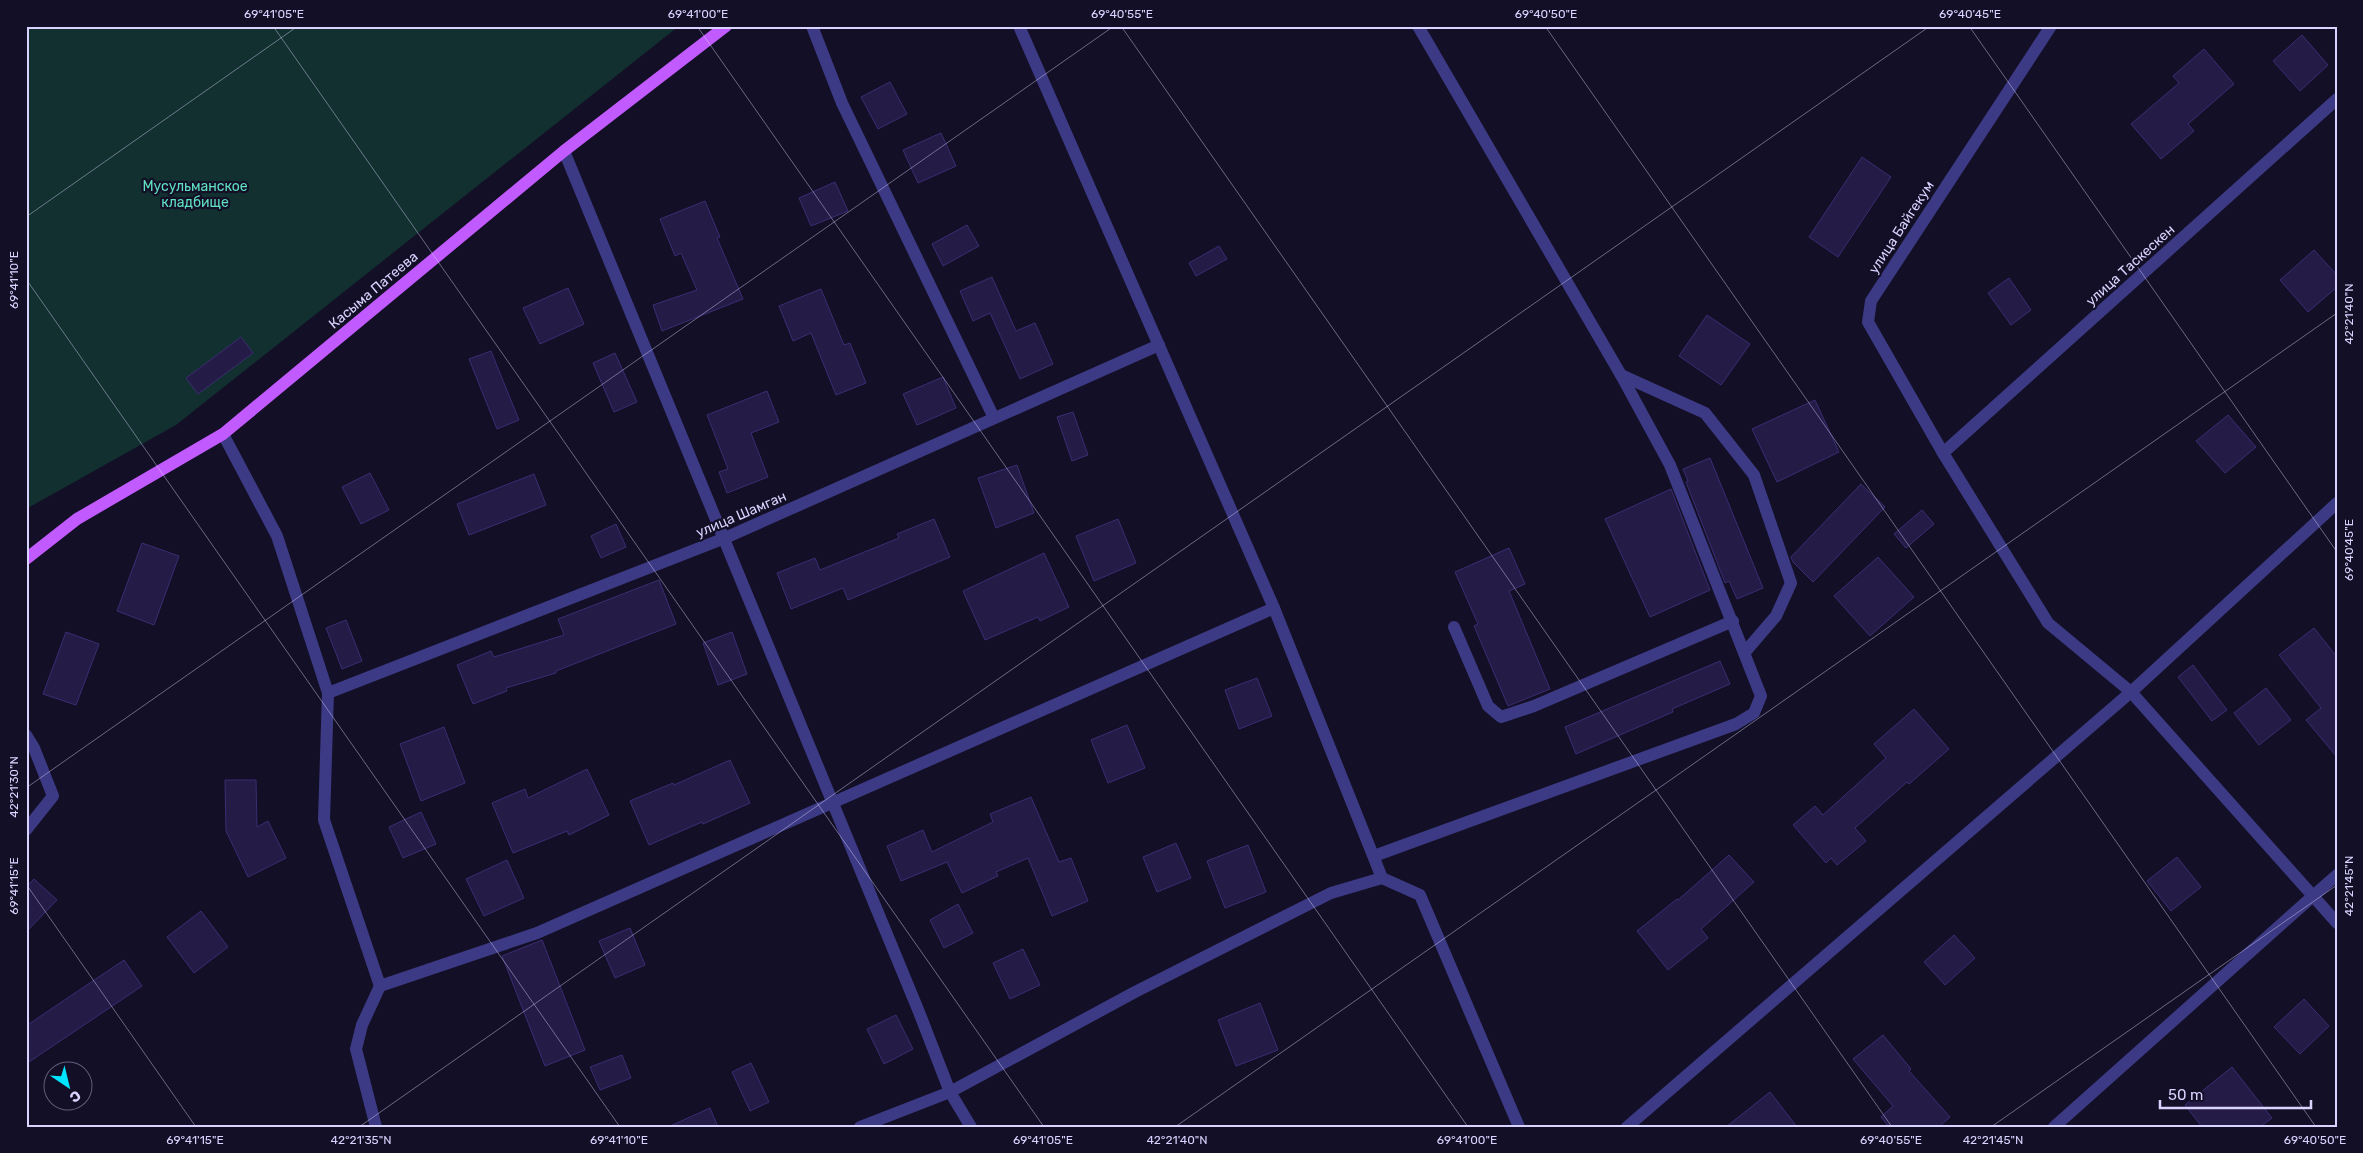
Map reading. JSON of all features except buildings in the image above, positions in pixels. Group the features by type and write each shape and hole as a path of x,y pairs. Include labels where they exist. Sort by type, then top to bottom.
{"main road":[{"name":"Касыма Патеева","path":"26,559 77,519 223,434 564,151 726,26"}],"street":[{"path":"812,26 842,104 994,418"},
{"path":"1019,26 1274,608 1382,878"},
{"path":"1374,856 1736,724 1754,713 1761,696 1670,465 1621,375 1418,26"},
{"name":"улица Байгекум","path":"2052,26 1871,300 1868,322 1943,453 2048,623 2131,692 2337,922"},
{"name":"улица Таскескен","path":"1943,453 2337,99"},
{"path":"564,151 725,538 950,1092 971,1127"},
{"name":"улица Шамган","path":"328,693 725,538 1158,345"},
{"path":"1621,375 1705,413 1754,475 1791,583 1776,616 1745,652"},
{"path":"223,434 277,536 328,693 324,820 380,986 362,1025 356,1049 376,1127"},
{"path":"1627,1127 2131,692 2337,502"},
{"path":"380,986 537,932 1274,608"},
{"path":"1454,627 1488,706 1500,717 1534,706 1733,621"},
{"path":"26,736 34,748 53,796 26,830"},
{"path":"2054,1127 2337,876"},
{"path":"860,1127 950,1092 1135,992 1331,893 1382,878 1420,895 1519,1127"}],"green space":[{"name":"Мусульманское кладбище","path":"26,26 679,26 176,425 26,509"}]}
